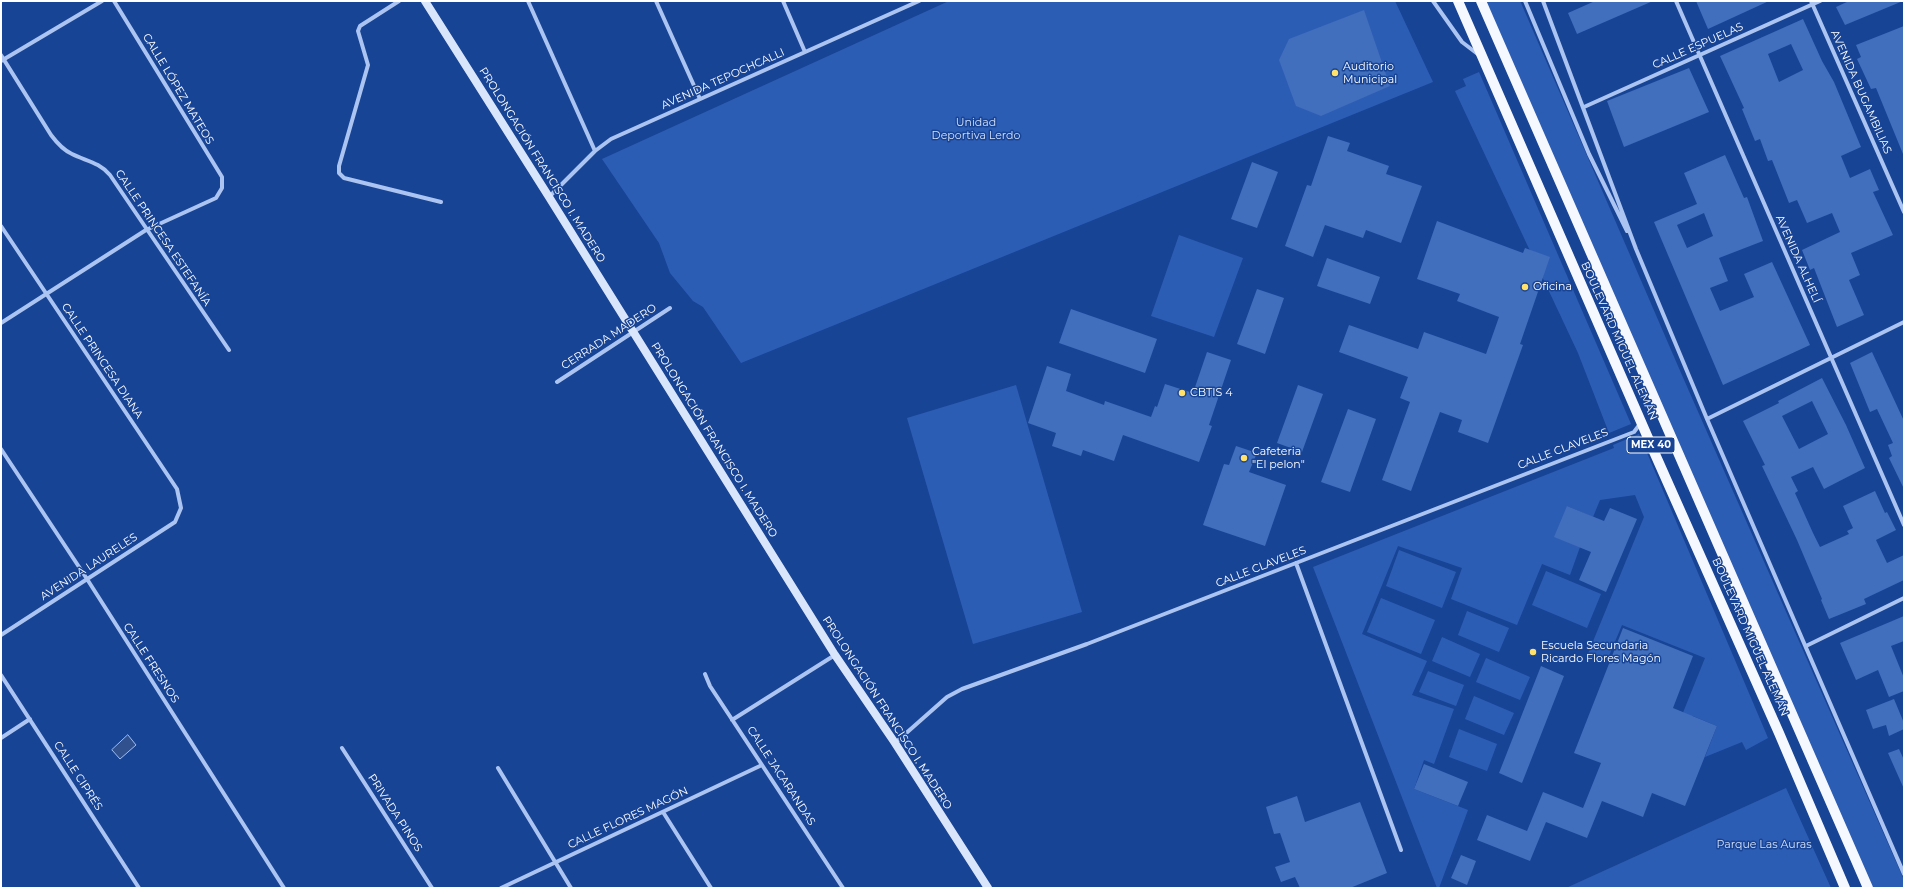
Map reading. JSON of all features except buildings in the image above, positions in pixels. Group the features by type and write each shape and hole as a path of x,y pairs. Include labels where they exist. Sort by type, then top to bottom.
{"main road":[{"name":"PROLONGACIÓN FRANCISCO I. MADERO","path":"425,1 835,655 895,743 988,888"},
{"name":"BOULEVARD MIGUEL ALEMÁN","path":"1458,1 1779,733 1845,888"},
{"name":"BOULEVARD MIGUEL ALEMÁN","path":"1481,1 1868,888"}],"street":[{"path":"2,60 102,1"},
{"name":"CALLE LÓPEZ MATEOS","path":"114,1 222,177 222,188 216,198 146,230"},
{"path":"399,1 360,26 358,31 368,65 339,166 339,173 344,178 440,202"},
{"path":"528,1 596,151"},
{"path":"656,1 700,100"},
{"path":"783,1 805,52"},
{"name":"AVENIDA TEPOCHCALLI","path":"549,197 596,151 611,139 700,100 913,2 919,1"},
{"path":"1434,1 1462,42 1484,59"},
{"path":"1525,1 1589,154 1636,249"},
{"path":"1543,1 1636,249 1707,419 1904,874"},
{"name":"AVENIDA ALHELÍ","path":"1676,1 1904,525"},
{"name":"CALLE ESPUELAS","path":"1584,107 1811,3 1820,1"},
{"name":"AVENIDA BUGAMBILIAS","path":"1811,3 1904,212"},
{"name":"CALLE PRINCESA ESTEFANÍA","path":"1,55 2,60 50,135 61,147 72,154 103,167 110,175 229,350"},
{"name":"CALLE PRINCESA DIANA","path":"1,226 176,489 181,508"},
{"path":"1,323 146,230"},
{"name":"CERRADA MADERO","path":"557,382 670,308"},
{"path":"1707,419 1904,322"},
{"name":"CALLE CLAVELES","path":"895,743 947,697 962,689 1087,644 1634,432 1642,422"},
{"name":"CALLE FRESNOS","path":"1,449 87,579 284,888"},
{"name":"AVENIDA LAURELES","path":"1,635 174,522 181,508"},
{"path":"1296,563 1401,850"},
{"path":"1806,646 1904,598"},
{"path":"732,720 835,655"},
{"name":"CALLE JACARANDAS","path":"705,674 710,686 843,888"},
{"name":"CALLE CIPRÉS","path":"1,675 139,888"},
{"path":"1,738 30,719"},
{"name":"PRIVADA PINOS","path":"342,748 432,888"},
{"name":"CALLE FLORES MAGÓN","path":"501,888 762,765"},
{"path":"498,768 572,888"},
{"path":"663,812 711,888"}],"green space":[{"name":"Unidad Deportiva Lerdo","path":"949,1 1395,1 1433,82 741,363 703,307 693,301 670,273 659,243 602,159"},
{"path":"1486,1 1520,1 1521,3 1681,373 1904,880 1904,888 1872,888"},
{"path":"1479,72 1631,424 1609,433 1578,353 1455,91 1466,86 1463,79"},
{"path":"1179,235 1243,258 1214,337 1151,316"},
{"path":"1016,385 1082,612 973,644 907,418"},
{"path":"1639,434 1768,738 1746,750 1742,742 1705,757 1717,726 1693,716 1676,730 1705,658 1622,625 1606,663 1587,656 1644,517 1635,495 1600,500 1593,517 1567,506 1580,547 1570,575 1542,564 1517,625 1451,599 1462,568 1398,546 1362,634 1427,661 1412,695 1454,709 1434,764 1424,760 1414,789 1468,810 1439,888 1437,888 1313,567 1614,448 1613,445"},
{"path":"1399,550 1456,572 1442,608 1386,586"},
{"path":"1546,571 1601,594 1587,628 1532,605"},
{"path":"1381,598 1435,620 1421,654 1367,632"},
{"path":"1467,611 1509,628 1499,652 1458,635"},
{"path":"1442,637 1480,654 1470,677 1432,661"},
{"path":"1486,658 1530,677 1520,700 1476,682"},
{"path":"1428,671 1464,685 1456,706 1419,692"},
{"path":"1474,696 1514,713 1504,735 1465,719"},
{"path":"1459,729 1497,744 1487,771 1449,757"},
{"name":"Parque Las Auras","path":"1786,788 1831,888 1566,888"}],"shaded area":[{"path":"128,735 136,745 120,759 112,750"}],"place":[{"name":"Auditorio Municipal","path":"1335,73"},
{"name":"Oficina","path":"1525,287"},
{"name":"CBTIS 4","path":"1182,393"},
{"name":"Cafeteria \"El pelon\"","path":"1244,458"},
{"name":"Escuela Secundaria Ricardo Flores Magón","path":"1533,652"}]}
